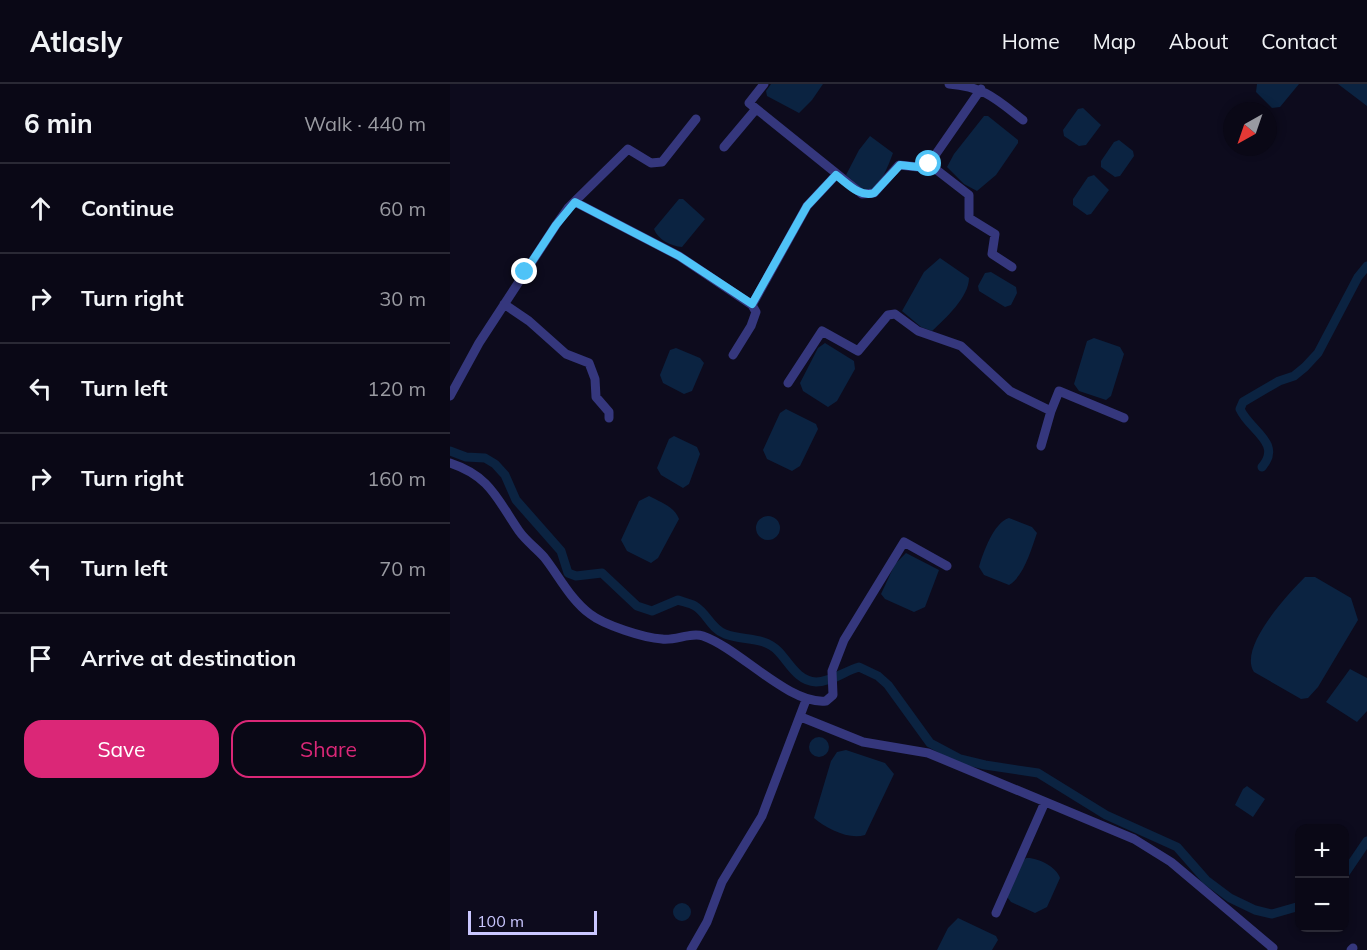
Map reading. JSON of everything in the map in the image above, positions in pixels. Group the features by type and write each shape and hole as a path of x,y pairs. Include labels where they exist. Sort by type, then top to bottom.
{"street":[{"path":"764,84 749,103 836,175 862,194 869,195 874,193 900,165 918,167 929,164 976,86"},
{"path":"949,84 976,86 1023,120"},
{"path":"724,147 756,109"},
{"path":"450,396 479,343 504,304 556,225 575,202 628,149 651,163 662,162 696,119"},
{"path":"929,164 969,195 969,218 995,234 992,254 1012,267"},
{"path":"752,304 807,206 836,175"},
{"path":"575,202 679,256 752,304 756,312 751,326 733,355"},
{"path":"504,304 529,321 566,354 589,363 595,380 596,397 609,412 609,418"},
{"path":"788,383 822,331 858,351 888,315 895,314 918,331 961,346 1010,391 1051,411"},
{"path":"1041,446 1059,391 1124,418"},
{"path":"450,463 480,477 497,494 521,534 543,556 574,599 591,615 663,640 700,635 719,643 806,700 826,701 833,695 832,671 844,640 904,542 947,566"},
{"path":"691,950 707,922 722,882 762,816 806,700"},
{"path":"801,717 863,742 928,753 1134,839 1171,862 1274,949"},
{"path":"996,913 1045,802"}],"water":[{"path":"771,84 823,84 799,113 767,96 766,91"},
{"path":"1257,84 1299,84 1280,107 1277,107 1277,102 1266,102 1256,92"},
{"path":"1338,84 1367,84 1367,106"},
{"path":"1083,108 1101,125 1086,145 1079,146 1064,136 1063,130 1078,109"},
{"path":"984,116 988,116 1018,140 1018,143 996,175 977,191 964,184 947,167 954,154"},
{"path":"870,136 893,153 880,181 867,193 846,175 859,150"},
{"path":"1119,140 1133,151 1134,156 1120,176 1115,177 1101,167 1101,161 1114,142"},
{"path":"1094,175 1109,190 1091,214 1087,215 1073,205 1073,199 1088,177"},
{"path":"679,199 683,199 705,219 682,247 665,242 654,229"},
{"path":"940,258 969,278 961,300 932,331 921,327 902,311 924,272"},
{"path":"991,272 1016,287 1017,293 1011,305 1005,307 979,291 978,286 985,273"},
{"path":"1094,338 1120,347 1124,354 1111,396 1106,400 1079,391 1074,384 1087,341"},
{"path":"825,343 854,361 855,369 837,401 828,407 803,391 800,383 818,348"},
{"path":"676,348 700,358 704,363 692,391 684,394 663,383 660,375 670,350"},
{"path":"786,409 816,424 818,429 800,466 792,471 767,459 763,450 780,413"},
{"path":"674,436 697,447 700,454 689,484 683,488 661,475 657,468 669,439"},
{"path":"649,496 670,508 679,519 658,558 651,563 627,551 621,540 639,501"},
{"path":"768,516 773,517 779,523 779,533 773,539 768,540 763,539 757,533 756,528 757,523 763,517"},
{"path":"1009,518 1032,527 1037,533 1023,569 1009,585 984,575 979,567 986,546 994,532"},
{"path":"906,553 939,570 925,607 914,612 885,599 881,594 895,564"},
{"path":"1305,577 1315,577 1351,598 1358,620 1318,687 1308,698 1301,699 1254,672 1251,662 1258,636 1287,596"},
{"path":"1350,669 1367,678 1367,711 1357,722 1326,702"},
{"path":"819,737 826,740 829,747 826,754 819,757 812,754 809,747 812,740"},
{"path":"846,750 885,763 894,774 865,835 852,836 838,833 814,818 831,761 837,752"},
{"path":"1247,786 1265,799 1253,817 1235,805"},
{"path":"1026,858 1036,859 1046,864 1055,870 1060,878 1047,907 1035,913 1011,902 1007,897 1021,863"},
{"path":"682,903 688,906 691,912 688,918 682,921 676,918 673,912 676,906"},
{"path":"958,918 996,936 998,940 992,950 937,950 948,928"}],"waterway":[{"path":"1262,467 1269,451 1267,444 1244,417 1240,409 1243,402 1279,381 1294,376 1318,353 1358,277 1367,266"},
{"path":"450,451 466,457 485,458 495,464 505,475 516,500 561,551 568,573 576,576 602,573 637,606 652,611 678,600 693,605 720,632 772,646 799,675 809,681 827,680 859,667 878,676 888,685 930,743 960,759 1038,773 1106,815 1177,847 1206,880 1230,898 1255,910 1272,914 1295,907"},
{"path":"1349,868 1367,841"}],"route":[{"path":"525,272 568,208 575,202 625,230 679,256 752,304 807,206 836,175 862,194 869,195 874,193 900,165 918,167 929,164"}]}
